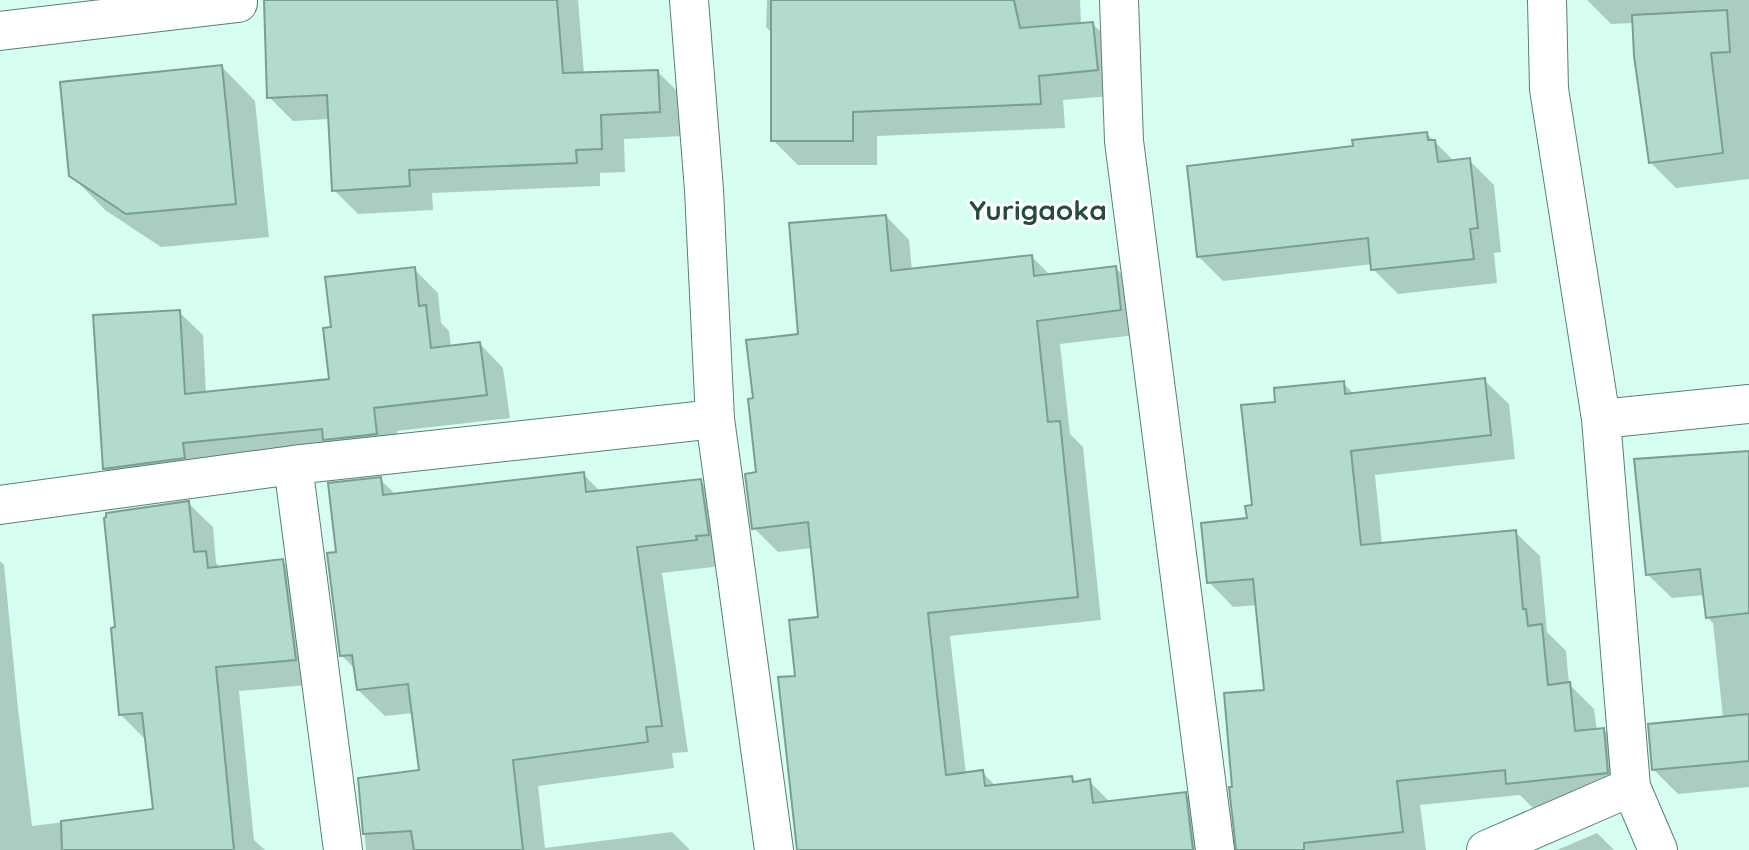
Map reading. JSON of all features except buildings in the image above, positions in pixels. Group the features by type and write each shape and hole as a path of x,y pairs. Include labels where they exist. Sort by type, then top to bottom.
{"street":[{"path":"0,31 239,3 238,0"},
{"path":"689,0 704,190 715,419 775,850"},
{"path":"1119,0 1124,141 1215,850"},
{"path":"1547,0 1549,89 1601,419 1630,787 1658,850"},
{"path":"1601,419 1749,404"},
{"path":"0,505 293,466 715,419"},
{"path":"293,466 343,850"},
{"path":"1486,850 1630,787"}],"district":[{"name":"Yurigaoka","path":"1038,210"}]}
